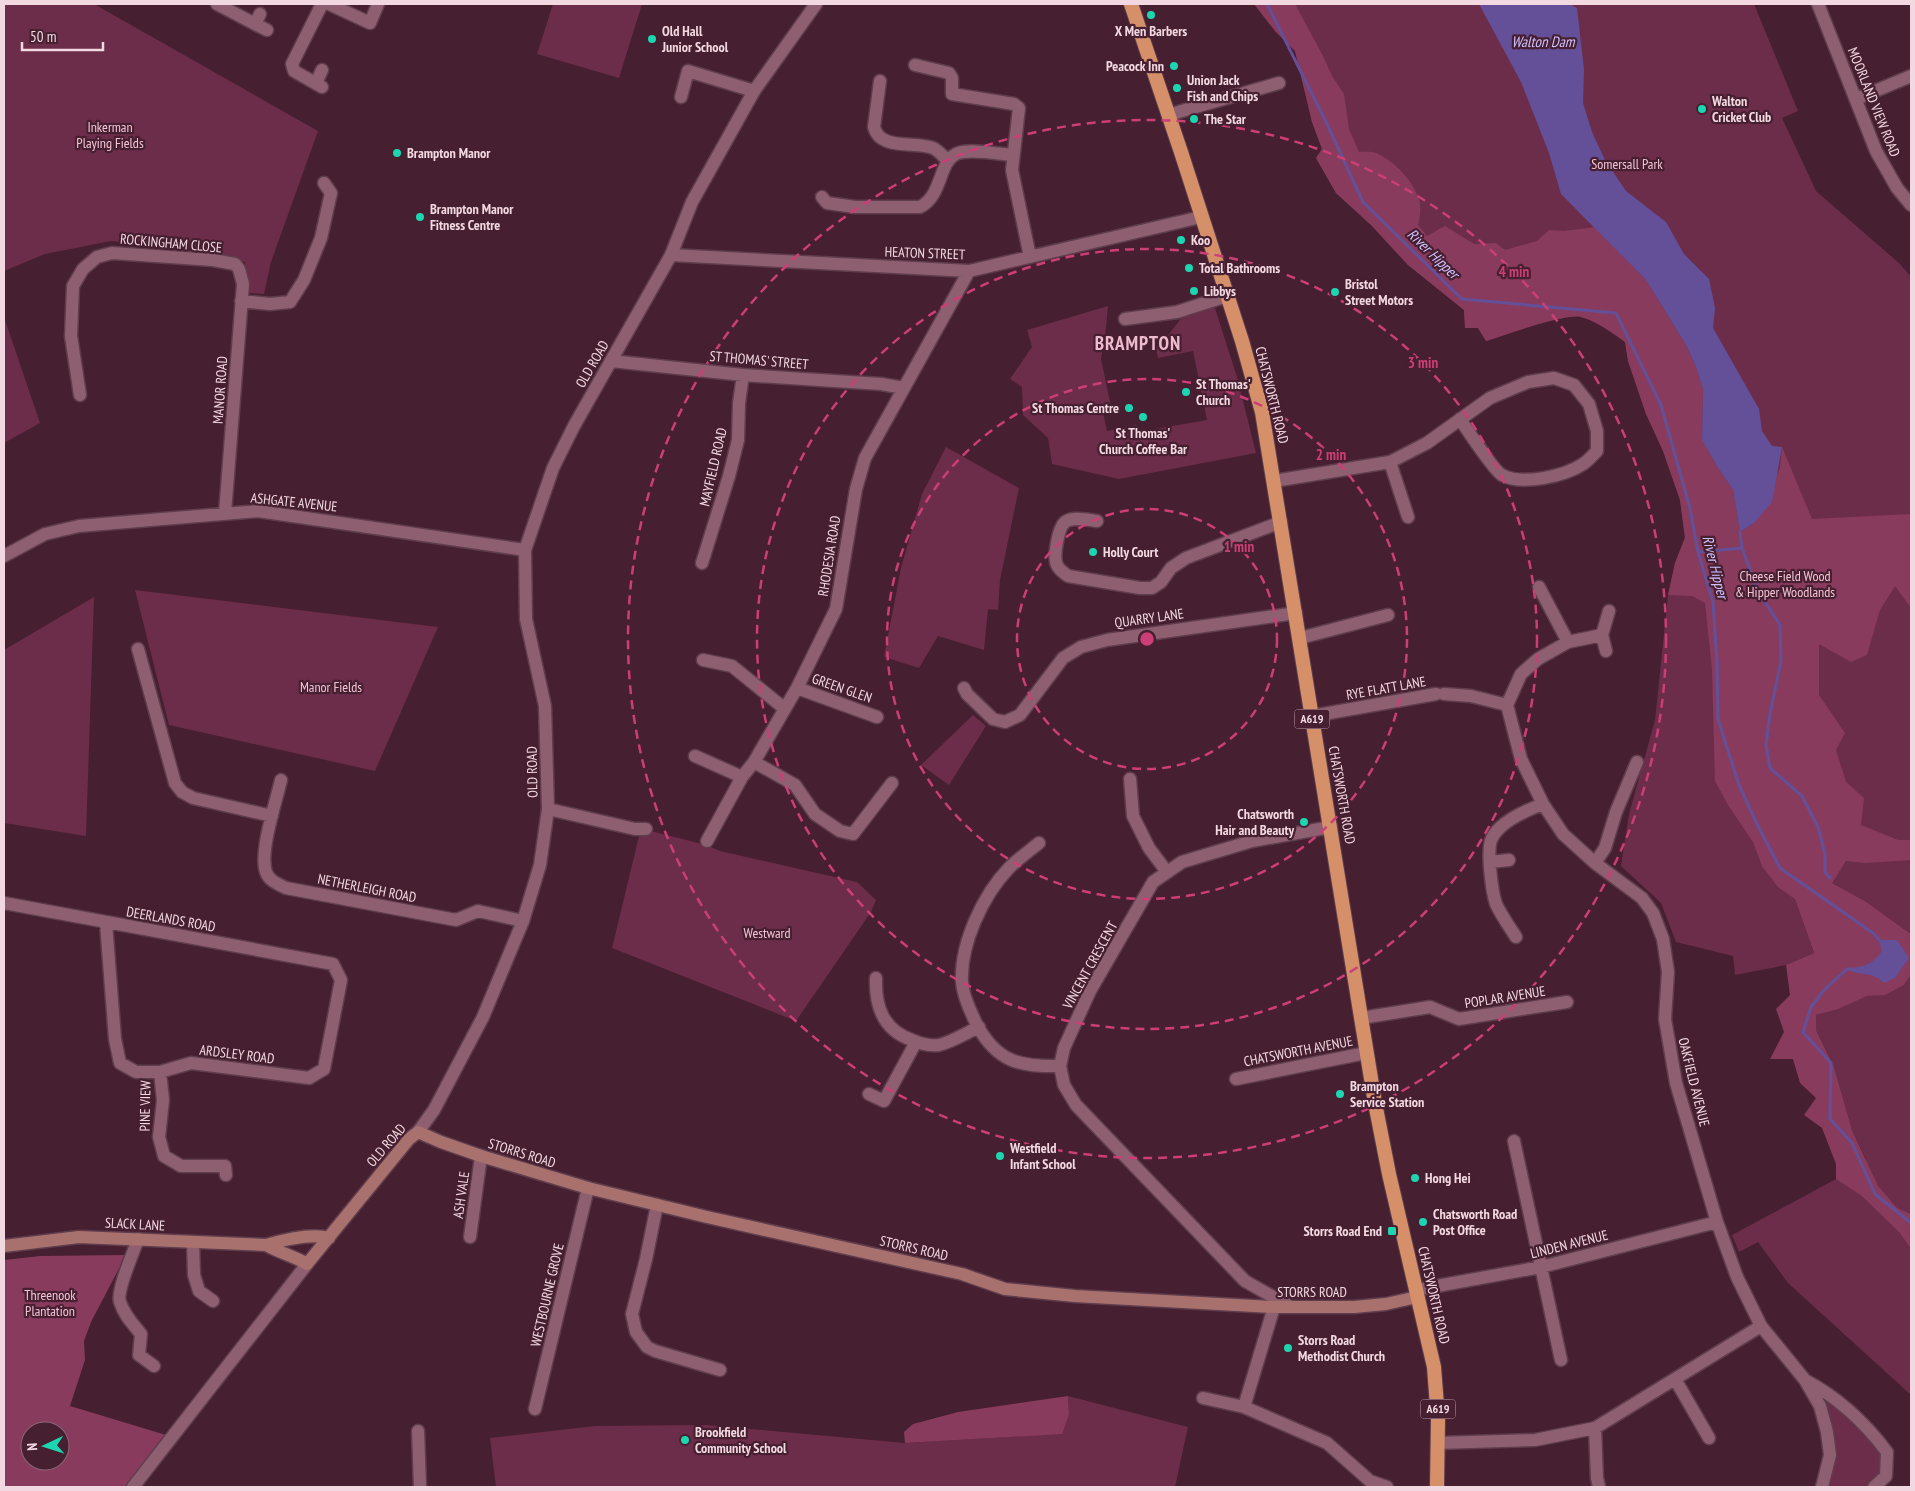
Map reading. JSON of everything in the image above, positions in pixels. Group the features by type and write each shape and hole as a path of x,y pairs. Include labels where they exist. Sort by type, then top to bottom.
{"highway":[{"name":"CHATSWORTH ROAD","path":"1130,4 1227,296 1262,412 1331,827 1366,1053 1389,1174 1421,1292 1434,1367 1438,1404 1437,1487"}],"main road":[{"name":"STORRS ROAD","path":"418,1132 481,1156 588,1188 962,1274 1005,1289 1044,1294 1274,1307 1354,1307 1386,1304 1421,1292"},
{"name":"OLD ROAD","path":"307,1264 409,1139 418,1132"},
{"name":"SLACK LANE","path":"266,1246 282,1240 321,1236 328,1238"},
{"name":"SLACK LANE","path":"4,1246 79,1237 266,1246 293,1256 307,1264"}],"street":[{"path":"217,4 258,19 267,30"},
{"path":"322,4 292,64 294,71 319,85 322,70"},
{"path":"329,4 370,23 378,4"},
{"name":"OLD ROAD","path":"418,1132 434,1110 483,1016 523,921 540,865 548,809 545,706 526,618 525,550 553,468 574,426 671,255 692,202 754,91 816,4"},
{"name":"MOORLAND VIEW ROAD","path":"1818,4 1876,151 1885,170 1911,205"},
{"path":"915,65 949,73 952,78 952,94 1014,104 1019,108 1020,113 1013,155 1013,176 1030,257"},
{"path":"681,97 688,71 754,91"},
{"path":"1856,99 1911,76"},
{"path":"880,81 874,127 875,133 886,142 933,148 948,160"},
{"path":"1168,115 1279,83"},
{"path":"822,197 827,203 855,207 920,207 929,202 948,160 956,154 974,152 1013,155"},
{"path":"242,301 270,304 290,302 304,280 321,238 332,189"},
{"name":"HEATON STREET","path":"671,255 969,271 1201,217"},
{"name":"ROCKINGHAM CLOSE","path":"80,396 71,336 73,286 83,269 98,257 112,253 213,260 235,264 239,269"},
{"name":"MANOR ROAD","path":"225,513 243,284 239,269"},
{"name":"RHODESIA ROAD","path":"707,841 742,777 754,762 797,688 836,609 856,490 865,458 969,271"},
{"path":"1125,320 1176,312 1227,296"},
{"name":"ST THOMAS' STREET","path":"611,361 743,375 881,384 904,388"},
{"name":"MAYFIELD ROAD","path":"702,563 738,440 739,404 743,375"},
{"path":"1274,481 1390,462 1427,443 1490,398 1528,382 1554,378 1574,385 1589,404 1597,431 1597,451 1585,464 1566,473 1528,480 1516,479 1500,475 1460,420"},
{"path":"1390,462 1408,517"},
{"name":"ASHGATE AVENUE","path":"4,556 46,534 79,526 258,511 291,514 525,550"},
{"path":"1097,521 1073,519 1066,522 1061,528 1055,554 1055,563 1060,571 1068,576 1140,588 1152,588 1161,582 1172,568 1186,558 1281,522"},
{"path":"1539,587 1568,642"},
{"path":"1606,651 1602,635 1608,610"},
{"name":"QUARRY LANE","path":"964,688 967,694 993,719 1004,722 1020,715 1063,658 1081,647 1108,640 1296,613"},
{"path":"1300,638 1388,615"},
{"path":"1507,705 1521,674 1538,660 1568,642 1602,635"},
{"path":"138,649 140,674 175,783 182,792 193,798 272,816"},
{"path":"703,660 732,666 785,709"},
{"name":"GREEN GLEN","path":"797,688 877,717"},
{"name":"RYE FLATT LANE","path":"1312,716 1440,694 1472,696 1507,705"},
{"name":"OAKFIELD AVENUE","path":"1507,705 1521,759 1543,804 1563,834 1595,863 1642,898 1653,913 1662,939 1668,972 1665,1019 1670,1058 1717,1222 1737,1277 1760,1326 1806,1380"},
{"path":"695,756 742,777"},
{"path":"754,762 794,785 815,814 840,831 853,834 892,783"},
{"path":"1595,863 1604,848 1616,812 1637,762"},
{"path":"1130,779 1133,816 1149,848 1167,872"},
{"name":"NETHERLEIGH ROAD","path":"281,780 263,858 266,873 274,883 286,888 456,920 478,911 523,921"},
{"path":"1516,937 1496,904 1490,862 1490,847 1492,838 1510,820 1523,812 1543,804"},
{"path":"548,809 635,829 646,829"},
{"name":"VINCENT CRESCENT","path":"1060,1066 1064,1048 1090,991 1153,882 1182,862 1252,841 1331,827"},
{"path":"1039,843 1009,868 983,903 965,948 962,983 971,1013 983,1037 992,1048 1006,1059 1039,1067 1060,1066 1064,1085 1076,1104 1245,1281 1289,1306"},
{"path":"1490,862 1509,860"},
{"name":"DEERLANDS ROAD","path":"4,903 333,964"},
{"name":"ARDSLEY ROAD","path":"106,923 115,1039 120,1063 136,1072 160,1072 191,1063 309,1078 324,1069 341,980 333,964"},
{"path":"876,978 876,996 882,1016 899,1036 925,1045 940,1044 979,1028"},
{"name":"POPLAR AVENUE","path":"1361,1018 1430,1007 1459,1019 1567,1002"},
{"path":"869,1094 884,1101 916,1042"},
{"name":"CHATSWORTH AVENUE","path":"1236,1079 1366,1053"},
{"name":"PINE VIEW","path":"160,1072 163,1100 159,1137 164,1156 181,1166 225,1166 226,1175"},
{"path":"1514,1141 1561,1360"},
{"name":"ASH VALE","path":"470,1237 481,1156"},
{"name":"WESTBOURNE GROVE","path":"535,1409 588,1188"},
{"path":"657,1205 632,1314 636,1332 647,1347 655,1351 720,1370"},
{"name":"LINDEN AVENUE","path":"1421,1292 1541,1267 1717,1222"},
{"path":"138,1239 124,1277 119,1300 128,1319 141,1334 139,1355 154,1366"},
{"path":"193,1242 194,1275 200,1291 213,1301"},
{"name":"OLD ROAD","path":"133,1487 307,1264"},
{"path":"1244,1407 1274,1307"},
{"path":"1438,1443 1535,1440 1595,1428 1760,1326"},
{"path":"1675,1379 1710,1438"},
{"path":"1806,1380 1820,1406 1827,1432 1830,1455 1822,1487"},
{"path":"1806,1380 1822,1389 1872,1431 1887,1452 1886,1476 1874,1487"},
{"path":"1203,1398 1244,1407 1327,1443 1370,1481 1387,1487"},
{"path":"1595,1428 1599,1487"},
{"path":"418,1431 420,1487"}],"green space":[{"name":"Inkerman Playing Fields","path":"4,4 94,4 318,131 271,262 264,294 250,293 245,262 203,250 111,241 45,254 4,271"},
{"path":"553,4 642,4 619,78 537,54"},
{"name":"Somersall Park","path":"1254,4 1754,4 1798,111 1782,118 1816,191 1900,264 1911,277 1911,934 1865,901 1832,883 1795,899 1814,953 1786,965 1735,975 1733,956 1676,942 1661,903 1621,866 1629,814 1655,720 1668,595 1675,563 1685,537 1680,500 1663,451 1646,414 1628,361 1625,342 1599,324 1581,317 1549,321 1486,341 1478,328 1465,328 1464,310 1408,265 1371,225 1336,193 1316,158 1322,149 1312,122 1295,51 1275,31"},
{"name":"Cheese Field Wood & Hipper Woodlands","path":"1254,4 1295,4 1332,76 1344,94 1349,129 1359,152 1371,152 1384,157 1407,178 1420,204 1418,225 1427,236 1445,226 1474,244 1496,243 1505,250 1537,241 1549,230 1564,231 1595,227 1646,280 1686,345 1696,367 1703,389 1702,440 1733,490 1740,532 1754,523 1780,468 1782,447 1812,519 1911,514 1911,608 1895,586 1880,610 1867,655 1851,662 1819,644 1819,695 1845,733 1836,750 1846,782 1864,798 1861,825 1898,840 1911,840 1911,860 1866,863 1846,861 1832,883 1865,901 1911,934 1911,975 1904,985 1885,995 1867,996 1838,1009 1816,1015 1816,1030 1834,1067 1852,1130 1878,1186 1897,1208 1911,1214 1911,1249 1899,1232 1862,1196 1836,1179 1836,1164 1822,1128 1804,1115 1816,1098 1800,1083 1793,1059 1770,1059 1784,1032 1776,1009 1790,995 1786,965 1814,953 1795,899 1778,887 1762,866 1753,842 1728,805 1715,781 1712,669 1705,603 1692,596 1668,595 1675,563 1685,538 1680,500 1663,451 1646,414 1628,361 1625,342 1599,324 1581,317 1549,321 1486,341 1478,328 1465,328 1464,310 1408,265 1371,225 1336,193 1316,158 1322,149 1312,122 1295,51 1275,31"},
{"path":"1214,305 1237,377 1256,453 1119,479 1052,464 1048,438 1023,415 1022,387 1010,379 1032,347 1027,330 1108,306 1101,359 1112,411 1103,413 1107,431 1136,425 1138,432 1207,420 1193,351 1158,358 1155,344 1169,334 1187,311"},
{"path":"4,317 40,423 4,443"},
{"path":"946,447 1019,488 1000,580 998,610 988,609 984,650 938,636 919,668 884,657 901,568 922,494"},
{"name":"Manor Fields","path":"135,590 438,627 375,771 169,725"},
{"path":"94,597 86,836 4,823 4,650"},
{"path":"973,715 986,726 949,785 921,765"},
{"name":"Westward","path":"651,831 706,845 720,851 857,882 876,900 871,912 796,1021 612,948 640,832"},
{"path":"1911,975 1911,1214 1897,1209 1899,1232 1911,1249 1911,1395 1788,1283 1758,1242 1739,1252 1732,1235 1836,1179 1866,1159 1852,1130 1834,1067 1816,1030 1816,1015 1867,996 1885,994 1904,985"},
{"name":"Threenook Plantation","path":"126,1255 91,1322 84,1341 85,1360 70,1406 166,1435 127,1487 4,1487 4,1260 40,1256"},
{"path":"1823,1394 1877,1445 1884,1459 1882,1472 1876,1482 1865,1487 1829,1487 1836,1459 1831,1425 1819,1397"},
{"name":"Brookfield Community School","path":"1068,1396 1188,1427 1175,1487 496,1487 490,1438 595,1426 707,1425 905,1443 1024,1436 1069,1414"},
{"path":"1068,1396 1069,1414 1062,1434 905,1443 904,1432 913,1424 958,1412"}],"water":[{"name":"Walton Dam","path":"1479,4 1570,4 1577,8 1584,69 1583,103 1592,132 1605,160 1626,191 1666,222 1684,254 1709,279 1715,308 1713,328 1759,409 1762,431 1772,446 1782,447 1772,502 1754,523 1740,532 1733,490 1702,440 1703,389 1686,345 1646,280 1561,194 1549,153 1521,82"},
{"path":"1879,940 1897,940 1909,958 1895,978 1884,983 1875,976 1856,973 1847,969 1863,966 1874,960 1882,951"}],"waterway":[{"name":"River Hipper","path":"1267,4 1327,124 1363,202 1462,299 1616,313 1661,405 1690,508 1698,552 1713,602 1718,719 1739,785 1780,868 1873,933 1882,943"},
{"path":"1740,532 1742,548 1758,591 1780,625 1781,661 1770,714 1766,745 1770,768 1802,796 1818,827 1825,854 1825,872 1830,878"},
{"path":"1698,552 1742,548"},
{"name":"River Hipper","path":"1851,969 1847,969 1825,989 1811,1007 1803,1032 1831,1063 1830,1119 1852,1143 1875,1194 1911,1223"}],"place":[{"name":"X Men Barbers","path":"1151,15"},
{"name":"Old Hall Junior School","path":"652,39"},
{"name":"Peacock Inn","path":"1174,66"},
{"name":"Union Jack Fish and Chips","path":"1177,88"},
{"name":"Walton Cricket Club","path":"1702,109"},
{"name":"The Star","path":"1194,119"},
{"name":"Brampton Manor","path":"397,153"},
{"name":"Brampton Manor Fitness Centre","path":"420,217"},
{"name":"Koo","path":"1181,240"},
{"name":"Total Bathrooms","path":"1189,268"},
{"name":"Libbys","path":"1194,291"},
{"name":"Bristol Street Motors","path":"1335,292"},
{"name":"St Thomas' Church","path":"1186,392"},
{"name":"St Thomas Centre","path":"1129,408"},
{"name":"St Thomas' Church Coffee Bar","path":"1143,417"},
{"name":"Holly Court","path":"1093,552"},
{"name":"Chatsworth Hair and Beauty","path":"1304,822"},
{"name":"Brampton Service Station","path":"1340,1094"},
{"name":"Westfield Infant School","path":"1000,1156"},
{"name":"Hong Hei","path":"1415,1178"},
{"name":"Chatsworth Road Post Office","path":"1423,1222"},
{"name":"Storrs Road End","path":"1392,1231"},
{"name":"Storrs Road Methodist Church","path":"1288,1348"},
{"name":"Brookfield Community School","path":"685,1440"}],"district":[{"name":"BRAMPTON","path":"1138,343"}]}
